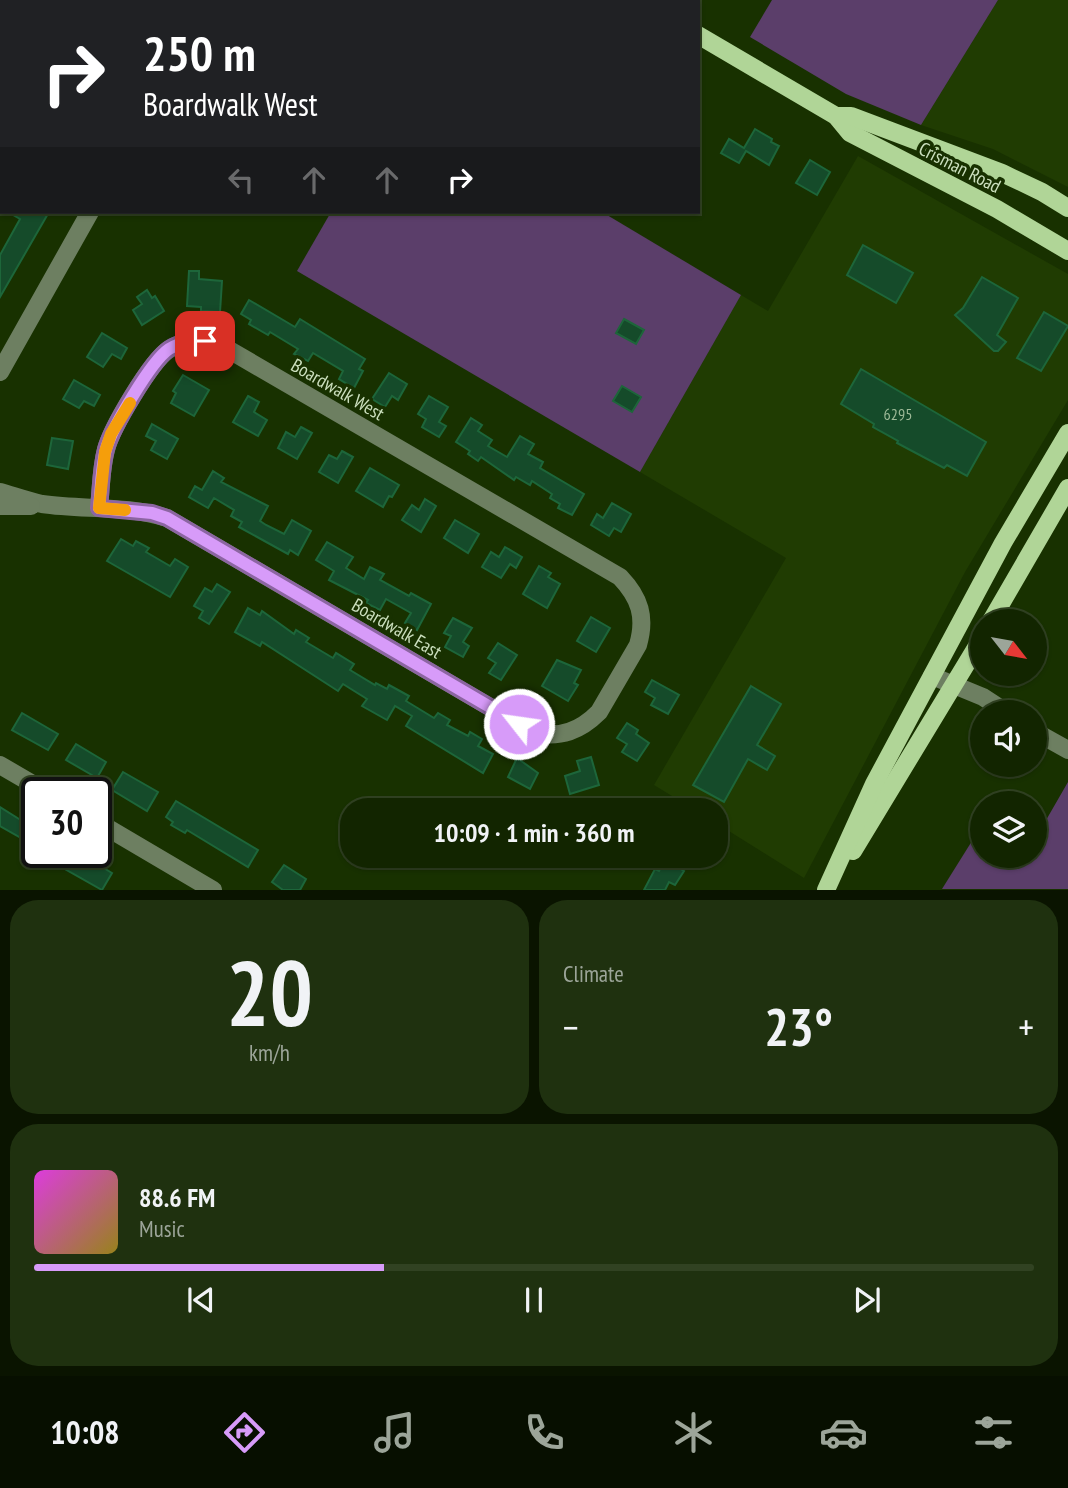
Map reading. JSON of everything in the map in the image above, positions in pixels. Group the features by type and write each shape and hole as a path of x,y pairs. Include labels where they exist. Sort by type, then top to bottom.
{"main road":[{"name":"Crisman Road","path":"700,36 836,116 850,133 996,209 1060,247 1068,258"},
{"name":"Crisman Road","path":"836,116 851,116 1002,173 1068,208"},
{"path":"827,890 874,783 1003,543 1068,433"},
{"path":"998,609 1068,488"},
{"path":"827,890 970,658"}],"street":[{"path":"0,372 5,350 89,214"},
{"name":"Boardwalk West","path":"99,508 105,452 111,434 155,362 169,349 187,341 205,341 219,344 609,570 631,589"},
{"name":"Boardwalk East","path":"0,492 42,503 152,513 167,518 534,733 551,736 580,728 599,712 638,645 642,617 639,603 631,589"},
{"name":"Boardwalk East","path":"0,506 24,507 42,503"},
{"path":"932,676 988,700"},
{"path":"1047,738 1068,750"},
{"path":"0,765 21,777"},
{"path":"112,830 213,890"}],"shaded area":[{"path":"772,0 998,0 921,125 846,94 750,37"},
{"path":"998,0 1068,0 1068,187 993,149 921,125"},
{"path":"858,156 1068,274 1068,400 965,572 804,878 728,830 728,798 675,798 654,785 786,558 640,472 741,295 768,311"},
{"path":"330,214 605,214 741,295 640,472 297,271"},
{"path":"1068,782 1068,889 942,889 970,844 970,868 1047,868 1047,818"}],"building":[{"path":"755,129 779,146 769,165 746,151 739,163 721,153 729,139 744,148"},
{"path":"810,160 830,172 817,195 796,183"},
{"path":"11,214 48,214 0,297 0,255 20,219"},
{"path":"863,245 913,273 896,303 847,275"},
{"path":"189,271 199,271 199,279 222,281 220,312 201,311 201,307 187,306"},
{"path":"982,277 1018,298 997,335 1006,342 998,351 994,351 955,315 963,308"},
{"path":"147,290 152,298 155,296 164,311 142,325 133,310 142,304 137,297"},
{"path":"249,300 295,327 300,319 365,359 359,369 363,371 354,388 339,379 343,371 313,353 308,361 294,354 298,349 270,332 268,335 249,324 251,320 241,314"},
{"path":"1044,312 1068,326 1041,371 1017,358"},
{"path":"624,319 644,330 636,344 616,333"},
{"path":"102,333 127,348 121,359 112,354 103,367 87,357"},
{"path":"861,369 986,442 967,476 947,465 944,468 897,443 898,441 873,427 874,424 841,404"},
{"path":"389,373 407,384 398,400 392,396 385,407 372,399"},
{"path":"183,375 209,390 194,416 171,403 176,393 173,391"},
{"path":"74,380 100,395 94,406 84,401 79,408 63,399"},
{"path":"622,386 641,397 632,412 613,401"},
{"path":"248,396 259,402 254,412 267,420 258,436 233,422"},
{"path":"429,396 448,407 439,422 446,426 439,437 422,427 426,419 418,414"},
{"path":"471,418 482,425 478,431 492,440 488,446 507,457 520,436 534,444 528,454 543,462 540,468 584,494 572,515 558,508 560,504 550,498 552,494 532,481 530,485 516,477 514,480 481,457 478,461 468,454 470,451 456,442"},
{"path":"152,424 178,439 167,459 151,450 156,441 146,436"},
{"path":"301,427 312,433 297,459 278,448 286,432 295,437"},
{"path":"52,438 73,441 68,469 47,465"},
{"path":"342,451 353,457 338,483 319,472 329,455 337,459"},
{"path":"370,468 399,485 383,507 356,491"},
{"path":"213,471 224,478 221,482 268,506 260,521 266,525 284,534 292,520 311,531 298,555 290,550 288,554 239,527 242,522 231,516 234,510 214,498 208,508 189,497 195,486 202,490"},
{"path":"425,499 436,506 421,532 402,520 412,505 419,510"},
{"path":"612,503 631,514 621,532 614,528 609,536 591,525 597,514 603,518"},
{"path":"455,520 479,534 468,553 444,538"},
{"path":"121,539 133,546 136,541 149,548 146,552 170,566 175,559 188,567 170,597 107,561"},
{"path":"327,542 353,557 346,568 364,579 370,567 384,574 380,580 409,596 411,593 431,604 417,630 405,623 411,613 386,599 380,610 366,603 368,600 329,580 334,571 316,560"},
{"path":"505,547 522,557 516,568 510,564 501,578 482,567 491,552 499,557"},
{"path":"539,566 551,573 548,577 560,584 547,608 523,594"},
{"path":"217,584 230,592 209,624 199,618 203,611 194,606 205,588 212,592"},
{"path":"248,608 260,615 262,611 294,634 296,630 309,638 306,642 333,658 336,653 354,664 350,670 375,685 376,683 387,689 389,685 409,696 406,701 434,718 438,713 450,720 447,725 468,736 470,732 482,739 478,746 493,754 483,773 406,726 412,716 395,706 387,720 362,706 367,699 343,684 338,691 262,642 260,646 235,632"},
{"path":"591,617 610,628 596,652 577,641"},
{"path":"453,618 472,628 463,642 469,646 463,657 445,647 451,636 444,633"},
{"path":"498,643 517,655 501,680 489,673 496,663 488,658"},
{"path":"557,660 581,670 574,683 578,685 568,701 542,686"},
{"path":"652,680 679,695 668,714 651,705 655,698 645,692"},
{"path":"751,686 781,704 757,745 775,756 767,770 748,759 726,798 717,798 693,785"},
{"path":"22,713 58,734 48,750 12,730"},
{"path":"627,723 638,730 636,734 649,743 637,761 622,752 627,744 617,738"},
{"path":"76,744 106,762 95,777 66,760"},
{"path":"591,757 599,785 570,794 565,776 580,771 577,761"},
{"path":"517,758 538,773 530,789 508,777"},
{"path":"123,772 158,792 147,811 112,790"},
{"path":"176,801 258,850 248,867 187,830 185,833 171,825 173,822 166,817"},
{"path":"0,807 21,820 21,838 0,826"},
{"path":"284,865 306,879 300,890 283,890 272,882"},
{"path":"104,868 112,873 102,890 65,869"},
{"path":"661,868 679,868 684,871 675,885 669,882 665,890 644,890 655,869 659,871"}],"slow traffic":[{"path":"125,510 99,508 105,452 111,434 130,403"}],"route":[{"path":"205,341 187,341 169,349 155,362 111,434 105,452 99,508 152,513 167,518 519,724"}]}
